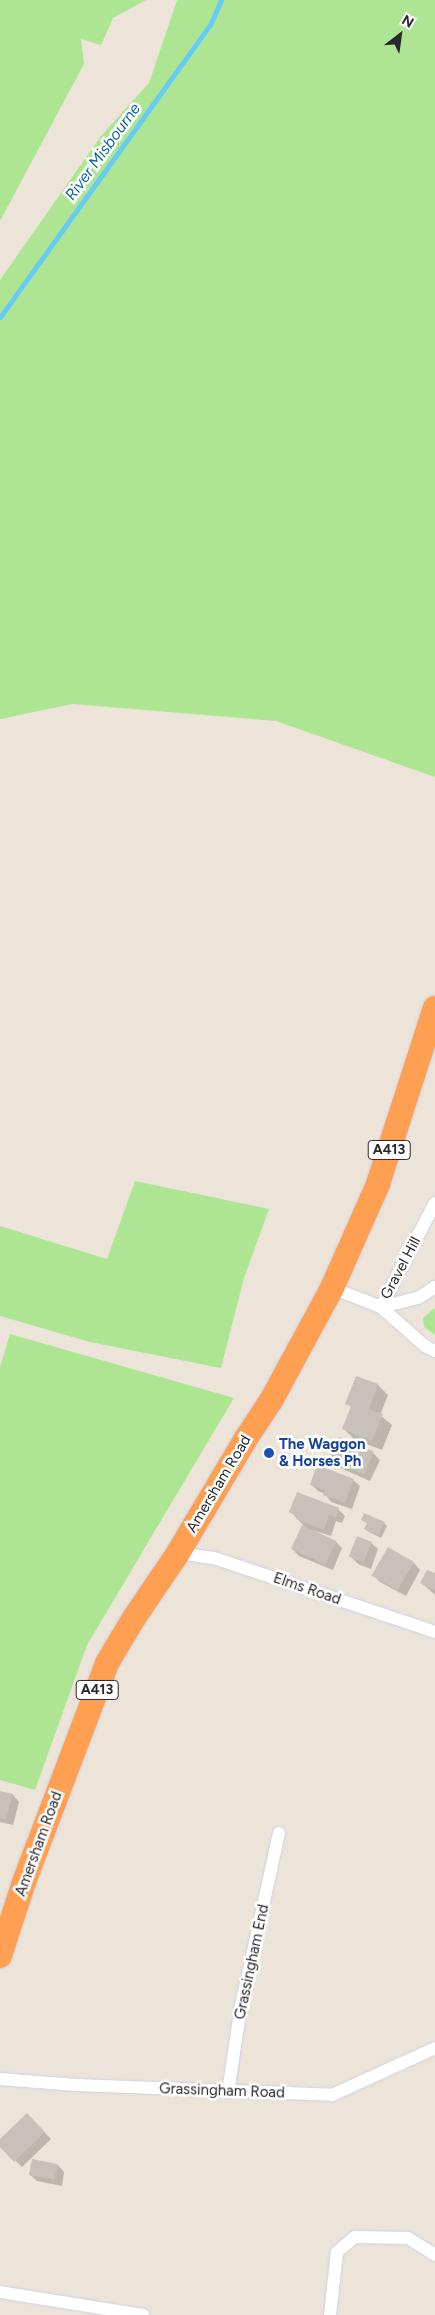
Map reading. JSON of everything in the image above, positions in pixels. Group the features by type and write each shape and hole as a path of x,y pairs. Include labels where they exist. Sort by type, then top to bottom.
{"highway":[{"name":"Amersham Road","path":"0,1956 28,1874 107,1664 134,1618 178,1552 246,1437 272,1400 332,1288 378,1184 435,1008"}],"street":[{"name":"Gravel Hill","path":"381,1307 435,1203"},
{"path":"381,1307 418,1298 435,1287"},
{"path":"332,1288 381,1307 425,1346 435,1351"},
{"name":"Elms Road","path":"178,1552 214,1558 435,1632"},
{"name":"Grassingham End","path":"228,2092 241,2006 279,1834"},
{"name":"Grassingham Road","path":"0,2079 228,2092 332,2095 435,2048"},
{"path":"330,2315 337,2252 355,2237 408,2238 435,2255"},
{"path":"0,2292 143,2315"}],"green space":[{"path":"0,0 146,0 113,18 101,45 81,39 84,64 0,221"},
{"path":"177,0 435,0 435,777 276,721 73,704 0,719 0,280 101,136 149,83"},
{"path":"135,1181 269,1209 244,1278 221,1368 90,1342 0,1316 0,1226 107,1259"},
{"path":"435,1308 435,1335 424,1327 423,1318"},
{"path":"10,1334 234,1398 87,1645 35,1790 0,1780 0,1367"}],"building":[{"path":"356,1376 378,1384 369,1409 383,1414 372,1441 342,1429 351,1406 345,1404"},
{"path":"339,1437 374,1452 364,1475 329,1460"},
{"path":"317,1465 354,1479 345,1503 323,1495 325,1490 310,1485"},
{"path":"297,1492 339,1508 336,1517 329,1515 324,1530 296,1519 297,1516 289,1512"},
{"path":"364,1513 385,1522 378,1536 364,1529 367,1523 361,1520"},
{"path":"302,1525 336,1541 325,1565 291,1549"},
{"path":"357,1536 372,1542 364,1562 349,1556"},
{"path":"388,1547 414,1562 397,1591 372,1576"},
{"path":"427,1570 435,1573 435,1590 420,1583"},
{"path":"0,1791 13,1794 6,1819 0,1818"},
{"path":"27,2113 45,2132 14,2162 0,2147 0,2139"},
{"path":"32,2159 58,2164 54,2180 29,2175"}],"waterway":[{"name":"River Misbourne","path":"0,317 210,25 221,0"}],"place":[{"name":"The Waggon & Horses Ph","path":"269,1453"}]}
